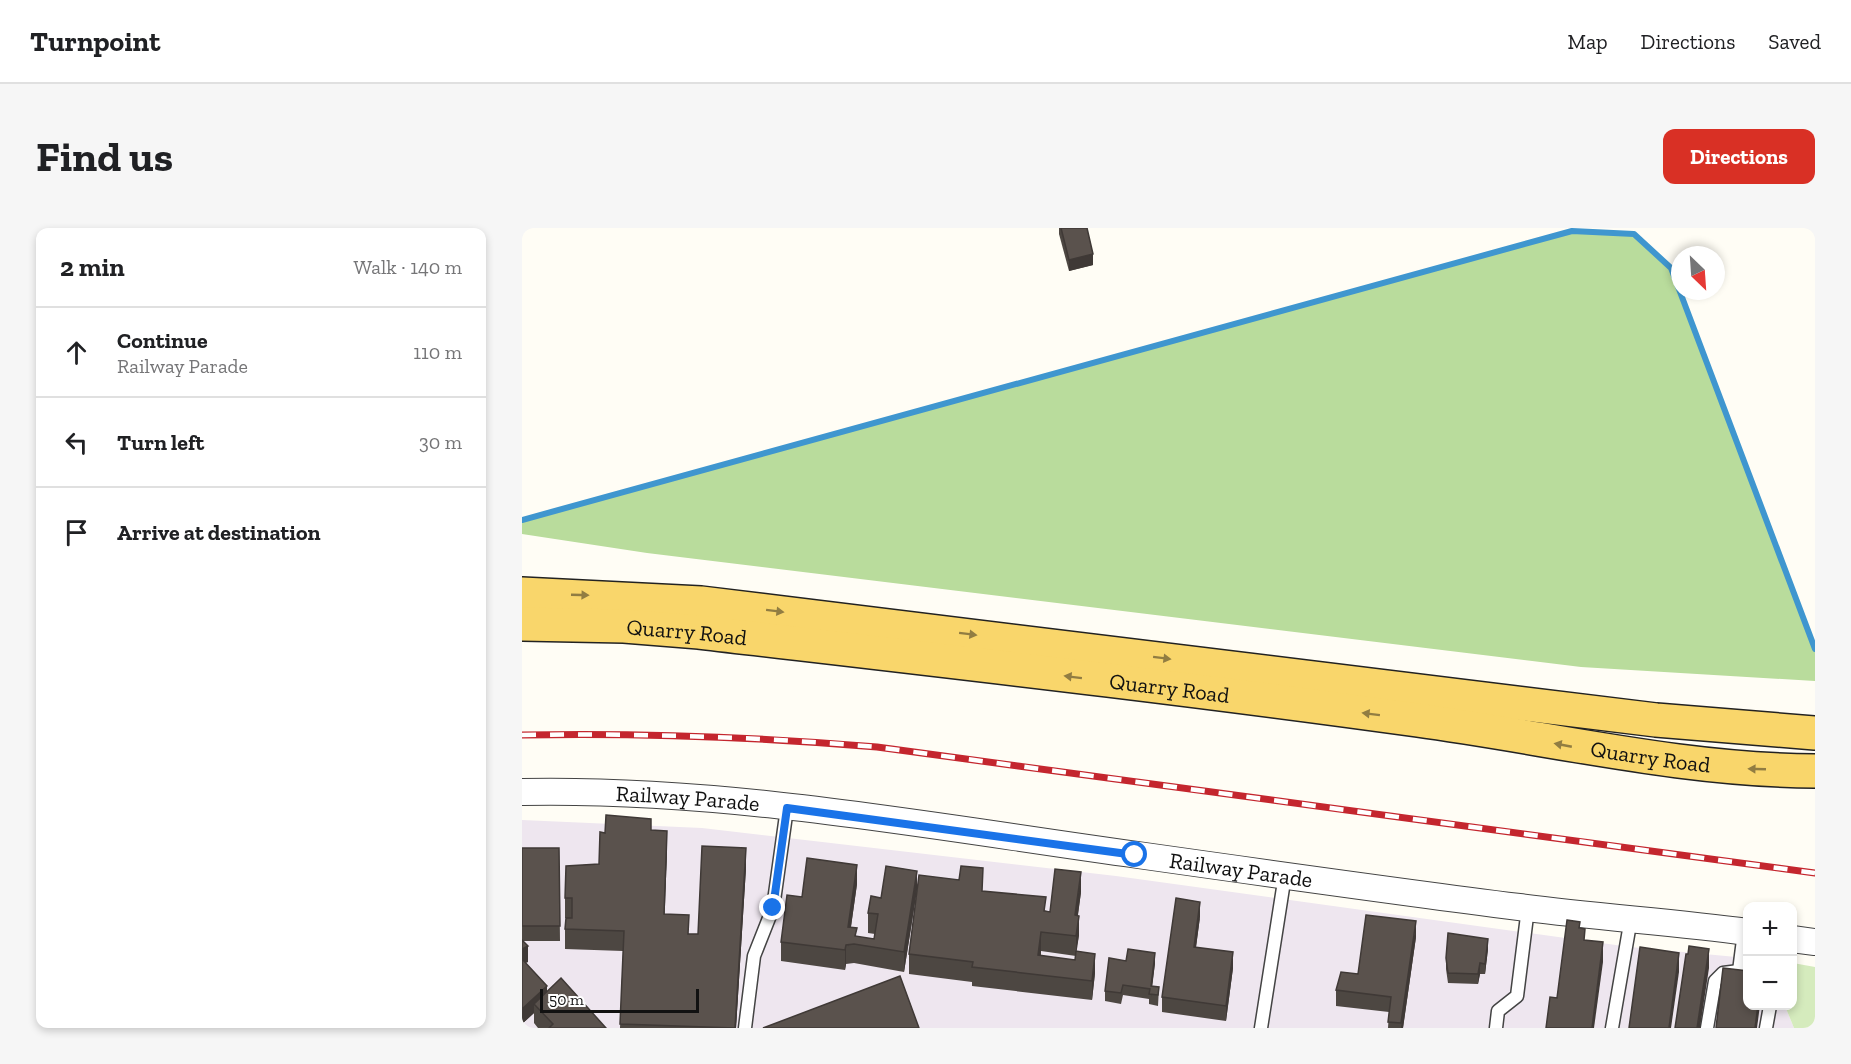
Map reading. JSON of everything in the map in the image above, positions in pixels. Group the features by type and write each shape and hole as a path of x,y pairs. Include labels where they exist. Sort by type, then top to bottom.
{"main road":[{"name":"Quarry Road","path":"522,594 702,603 1656,720 1815,733"},
{"name":"Quarry Road","path":"522,624 624,626 699,632 1417,720 1644,758 1732,768 1815,771"}],"street":[{"name":"Railway Parade","path":"522,792 578,791 719,799 1528,908 1743,932"},
{"path":"1797,940 1815,942"}],"lane":[{"path":"745,1028 754,956 773,908 787,808"},
{"path":"1261,1028 1284,875"},
{"path":"1496,1028 1498,1011 1517,996 1528,908"},
{"path":"1612,1028 1631,918"},
{"path":"1707,1028 1715,981 1723,973 1743,972"},
{"path":"1766,1028 1769,1010"}],"shaded area":[{"path":"522,820 702,828 1116,876 1630,947 1743,958 1743,1010 1787,1010 1794,1028 522,1028"}],"green space":[{"path":"1572,231 1634,234 1671,268 1671,300 1683,300 1815,649 1815,681 1581,667 647,553 522,534 522,520"},
{"path":"1797,964 1815,967 1815,1028 1794,1028 1787,1010 1797,1010"}],"building":[{"path":"1061,228 1087,228 1093,254 1069,260"},
{"path":"606,815 651,819 651,830 667,831 664,914 689,915 688,934 698,934 702,846 746,848 735,1028 620,1024 624,931 565,929 566,918 572,918 572,898 565,898 566,866 599,864 600,832 605,833"},
{"path":"522,848 559,848 560,926 522,926"},
{"path":"807,858 857,865 848,927 857,928 855,936 874,939 878,914 868,913 871,896 881,898 886,866 917,871 904,952 854,944 846,945 845,950 781,942 787,895 802,897"},
{"path":"961,866 983,868 982,891 1046,897 1044,911 1050,912 1055,869 1081,872 1075,915 1079,916 1076,936 1041,932 1038,955 1075,960 1076,951 1095,954 1092,981 972,967 973,962 909,954 919,875 959,880"},
{"path":"1176,898 1200,902 1194,947 1233,952 1226,1006 1162,997"},
{"path":"1366,915 1416,921 1401,1023 1388,1022 1391,997 1336,990 1341,972 1358,974"},
{"path":"1567,920 1580,922 1579,928 1585,929 1584,940 1603,942 1592,1028 1546,1028 1550,997 1557,998"},
{"path":"1448,933 1488,939 1485,964 1480,963 1478,974 1448,973 1446,958"},
{"path":"522,940 528,946 522,949"},
{"path":"1689,946 1709,949 1697,1028 1675,1028 1686,954 1688,954"},
{"path":"1640,947 1679,953 1669,1028 1629,1028"},
{"path":"1128,949 1155,953 1151,986 1159,987 1158,995 1149,994 1150,989 1123,985 1121,993 1105,991 1109,958 1126,961"},
{"path":"522,959 547,986 522,1009"},
{"path":"1723,968 1743,970 1743,1010 1757,1010 1755,1028 1716,1028"},
{"path":"900,976 919,1028 763,1028"},
{"path":"561,978 606,1028 549,1028 553,1024 534,1004"}],"waterway":[{"path":"522,520 1572,231 1634,234 1671,268 1815,649"}],"railway":[{"path":"522,735 700,736 877,747 1815,873"}],"route":[{"path":"773,908 787,808 1135,855"}]}
